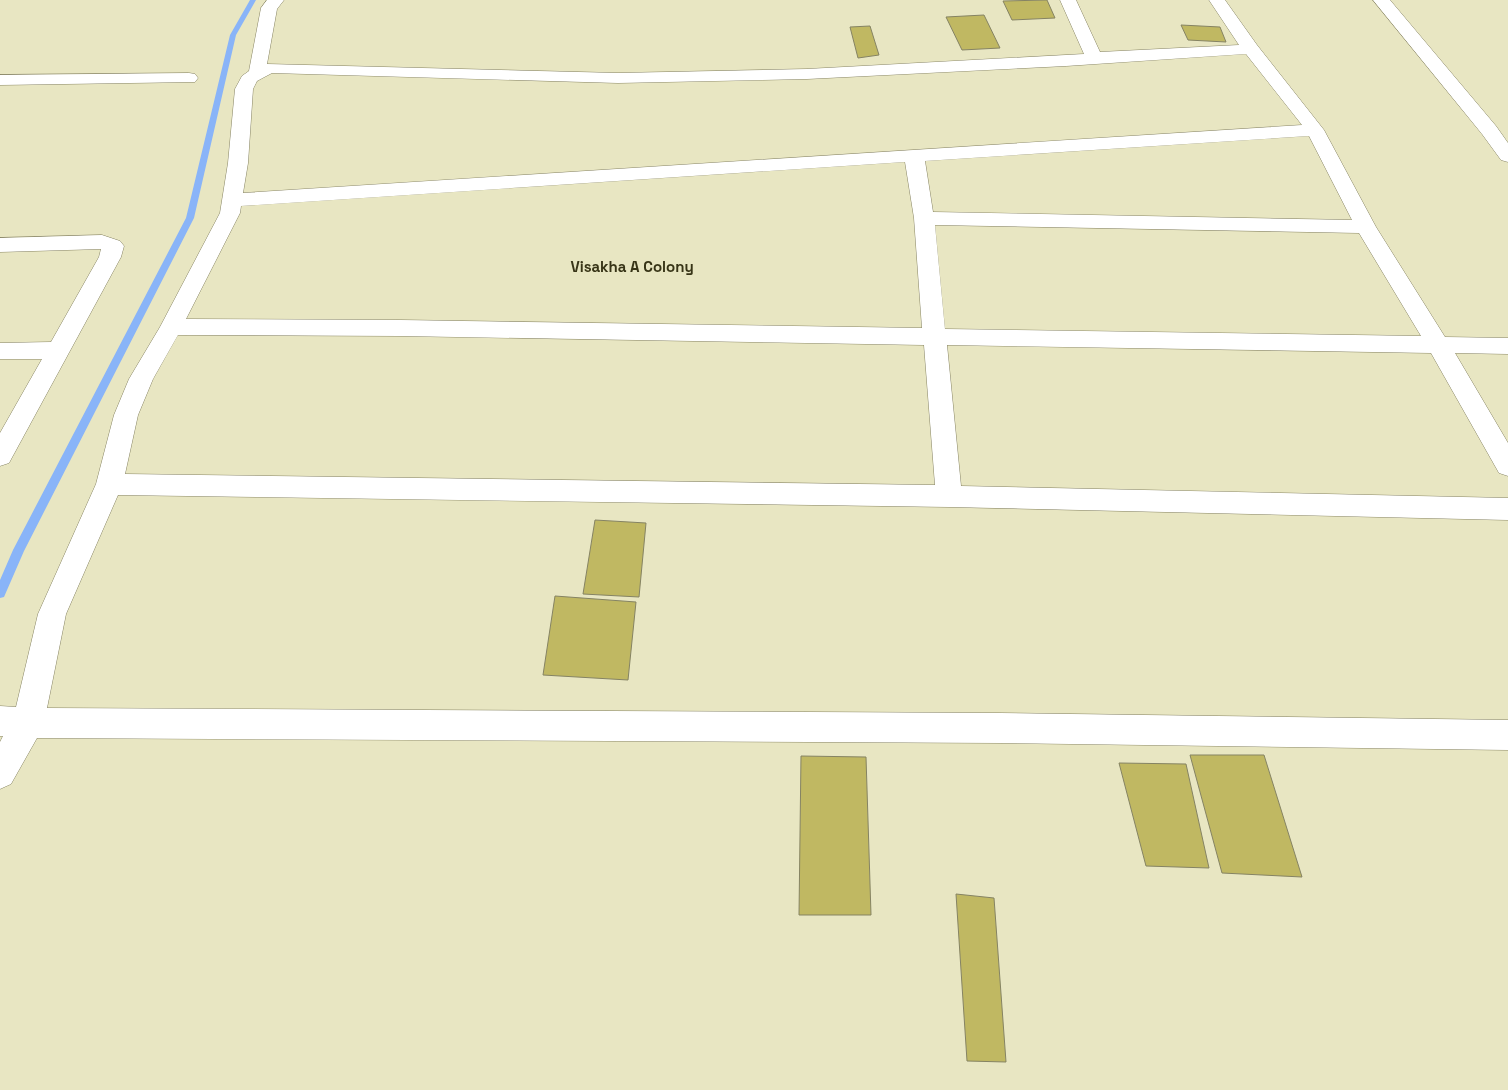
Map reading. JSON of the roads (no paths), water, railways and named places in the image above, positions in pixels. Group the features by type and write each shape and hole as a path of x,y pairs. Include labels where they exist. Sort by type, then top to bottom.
{"street":[{"path":"257,72 269,8 276,0"},
{"path":"1068,0 1094,58"},
{"path":"1217,0 1251,49 1315,130 1366,228 1438,345 1508,466"},
{"path":"1381,0 1508,156"},
{"path":"0,774 14,722 52,614 109,484 126,415 141,379 171,327 230,213 238,163 244,89 246,80 257,72 272,68 618,78 807,74 1066,61 1251,49"},
{"path":"0,80 188,78"},
{"path":"232,200 1315,130"},
{"path":"914,156 924,218 949,496"},
{"path":"924,218 1366,228"},
{"path":"0,245 102,242 113,246 110,257 0,456"},
{"path":"171,327 410,328 1508,346"},
{"path":"0,351 58,350"},
{"path":"109,484 949,496 1508,509"},
{"path":"14,722 1000,728 1508,735"}],"waterway":[{"path":"0,593 19,550 190,218 233,35 253,0"}],"district":[{"name":"Visakha A Colony","path":"632,267"}]}
